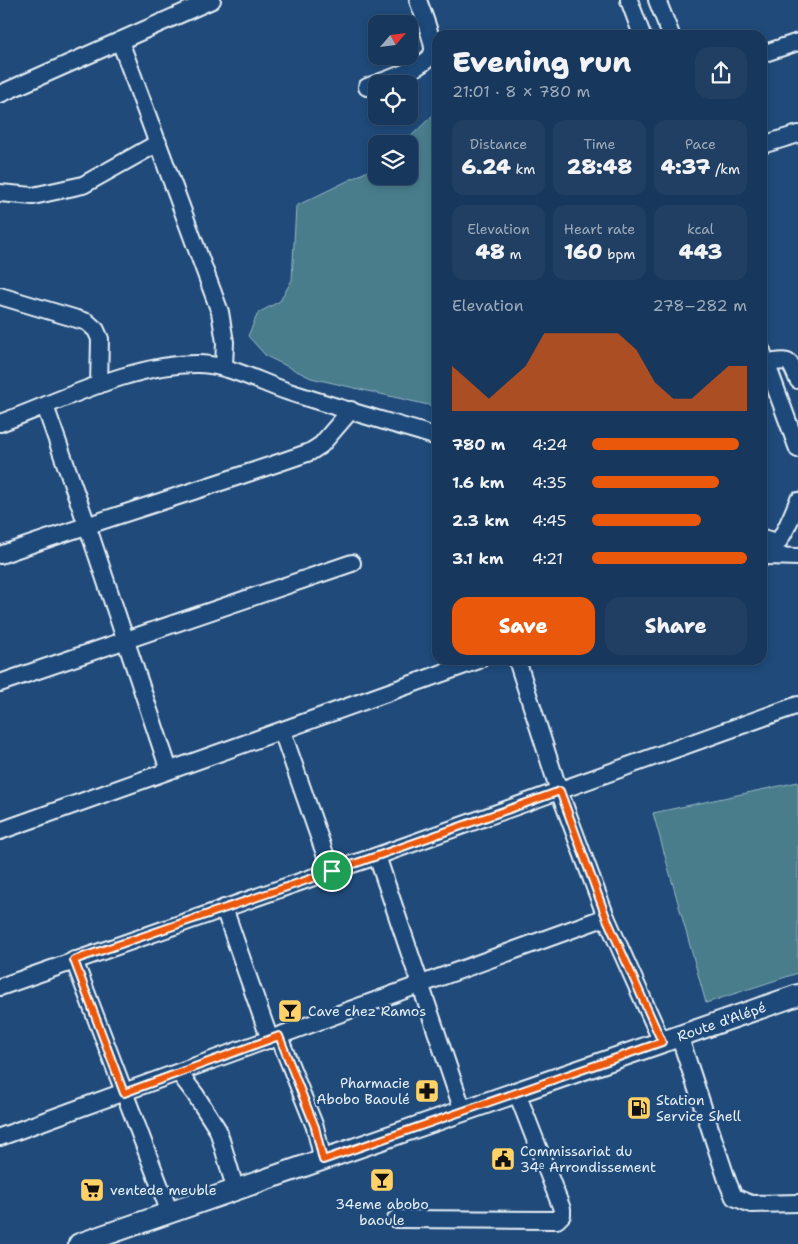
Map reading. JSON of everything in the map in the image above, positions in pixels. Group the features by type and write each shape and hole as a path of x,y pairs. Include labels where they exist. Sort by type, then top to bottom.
{"main road":[{"name":"Route d'Alépé","path":"79,1244 798,995"}],"street":[{"path":"418,0 432,43"},
{"path":"629,0 640,30"},
{"path":"658,0 669,30"},
{"path":"0,94 204,2"},
{"path":"120,41 220,312 225,342 224,367"},
{"path":"767,52 798,42"},
{"path":"367,87 422,65 432,54"},
{"path":"767,143 798,134"},
{"path":"0,193 34,196 83,185 158,143"},
{"path":"0,296 87,322 96,330 100,339 99,385"},
{"path":"767,357 791,363 798,380"},
{"path":"767,363 798,449"},
{"path":"0,423 99,385 164,366 199,364 224,367 288,392 432,434"},
{"path":"45,406 87,524 169,770"},
{"path":"0,555 87,524 216,485 310,452 321,445 351,410"},
{"path":"770,540 798,502"},
{"path":"767,557 798,557"},
{"path":"0,683 352,563"},
{"path":"0,831 465,665"},
{"path":"519,665 560,791 606,917 671,1039 734,1197 751,1204 798,1203"},
{"path":"0,987 377,856 798,705"},
{"path":"282,731 332,871"},
{"path":"377,856 463,1111"},
{"path":"224,908 274,1038 315,1127 323,1160"},
{"path":"0,1137 606,917"},
{"path":"74,960 170,1214"},
{"path":"179,1073 196,1094 218,1130 236,1191"},
{"path":"396,1219 557,1220 562,1215 562,1209 517,1093"}],"shaded area":[{"path":"432,116 432,406 311,378 266,356 248,336 258,313 280,301 292,280 296,206 368,171 368,185 418,185 418,135 412,135"},
{"path":"798,782 798,973 706,1003 653,813"}],"place":[{"name":"Cave chez Ramos","path":"290,1011"},
{"name":"Pharmacie Abobo Baoulé","path":"427,1091"},
{"name":"Station Service Shell","path":"639,1108"},
{"name":"Commissariat du 34ᵉ Arrondissement","path":"503,1159"},
{"name":"34eme abobo baoule","path":"382,1180"},
{"name":"ventede meuble","path":"92,1190"}],"route":[{"path":"560,791 606,917 662,1042 323,1160 315,1127 279,1036 124,1093 74,960 332,871 560,791"}]}
